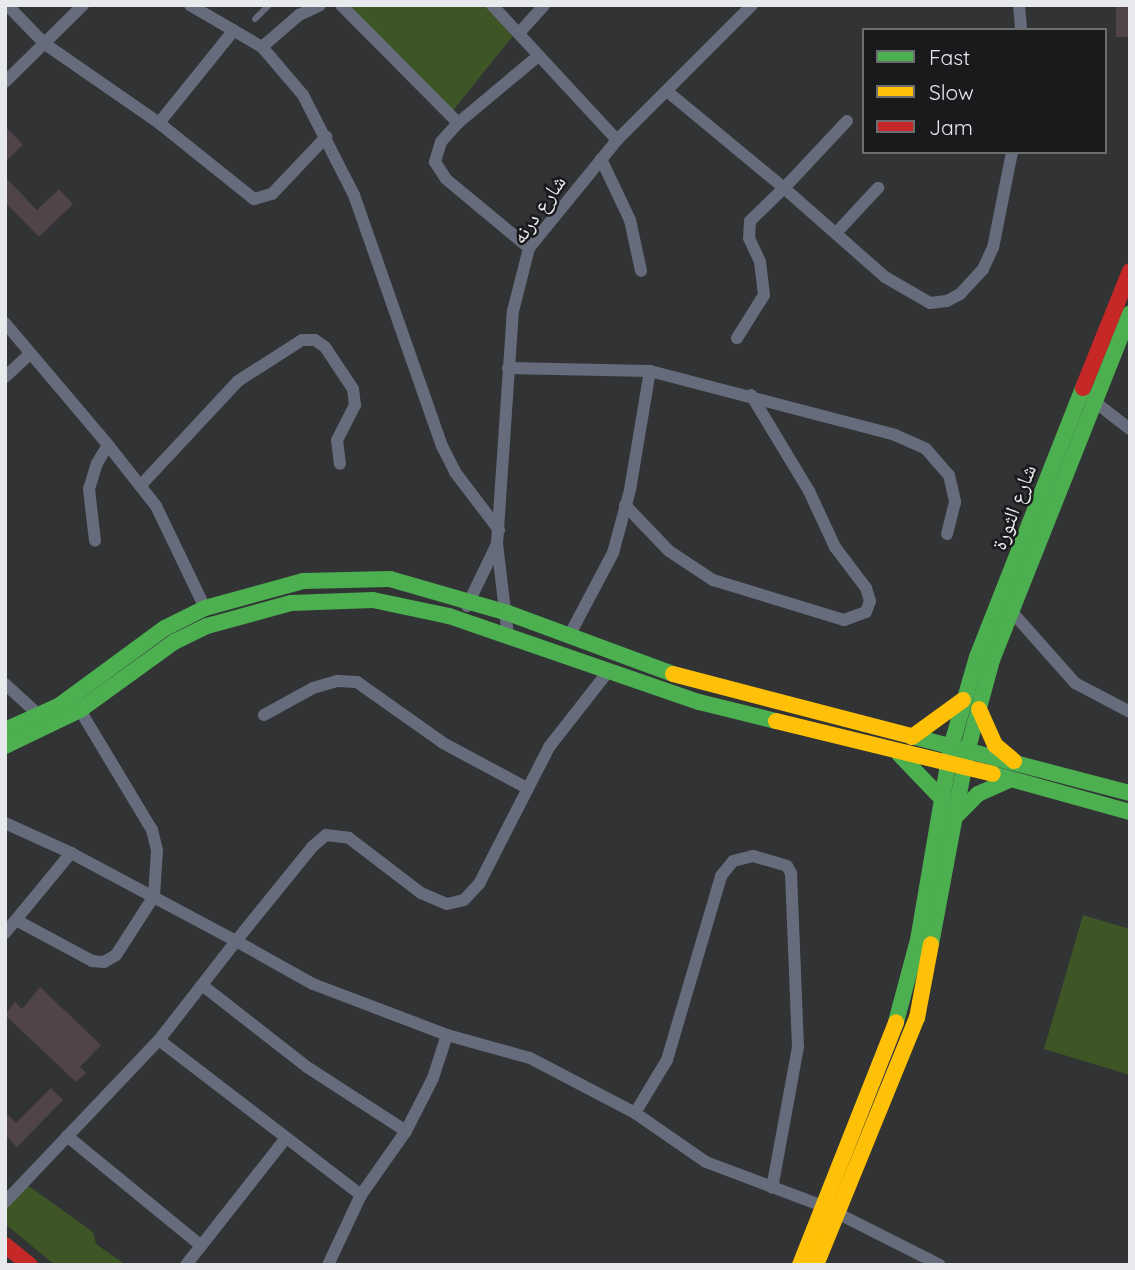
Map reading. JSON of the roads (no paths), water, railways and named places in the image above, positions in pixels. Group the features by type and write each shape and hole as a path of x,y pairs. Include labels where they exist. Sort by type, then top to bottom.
{"main road":[{"name":"شارع الثورة","path":"958,757 979,709 992,660 1090,397 1130,271"},
{"name":"شارع الثورة","path":"958,757 964,699 1090,397 1127,331 1130,313"},
{"path":"5,730 40,716 86,689 165,628 205,608 303,581 390,579 508,613 672,674 912,737 1010,780 1130,812"},
{"path":"5,747 80,710 174,642 249,612 330,599 373,600 460,620 607,673 699,702 892,750 1018,764 1130,793"},
{"path":"912,737 964,699"},
{"path":"979,709 995,744 1018,764"},
{"path":"892,750 916,767 942,799"},
{"path":"816,1265 831,1210 901,1010 942,799 958,757"},
{"path":"800,1265 831,1210 916,1017 956,817 958,757"},
{"path":"956,817 978,794 1010,780"},
{"path":"901,1010 916,1017"},
{"path":"5,1245 30,1265"}],"street":[{"path":"6,5 45,44 159,123 254,199 272,194 326,137"},
{"path":"5,82 83,5"},
{"path":"190,5 262,47 303,95 354,195 442,446 455,472 499,530"},
{"path":"262,47 299,15 320,5"},
{"path":"341,5 458,123"},
{"path":"492,5 520,32 538,56 617,140"},
{"path":"520,32 544,5"},
{"name":"شارع درنه","path":"508,636 508,613 497,544 513,311 529,248 617,140 668,92 752,5"},
{"path":"1019,5 1021,28"},
{"path":"159,123 234,30"},
{"path":"529,248 446,179 435,162 441,142 458,123 538,56"},
{"path":"668,92 911,295 930,303 947,302 974,280 993,248 1012,154"},
{"path":"737,338 764,295 760,262 749,238 750,221 847,121"},
{"path":"601,159 630,220 640,271"},
{"path":"836,233 878,188"},
{"path":"5,323 142,484 205,608"},
{"path":"142,484 238,381 302,340 315,340 325,347 353,389 355,405 337,440 340,464"},
{"path":"5,377 30,354"},
{"path":"508,368 650,371 751,395 895,435 926,449 949,475 953,490 947,534"},
{"path":"569,636 612,553 625,505 650,371"},
{"path":"625,505 669,551 713,580 844,620 866,612 870,601 866,588 835,547 809,491 751,395"},
{"path":"1090,397 1130,429"},
{"path":"95,541 89,489 97,463 108,445"},
{"name":"شارع درنه","path":"460,620 497,544"},
{"path":"1012,612 1075,683 1130,712"},
{"path":"5,1202 159,1040 312,846 326,835 349,838 421,893 447,904 464,900 479,884 525,787 548,747 607,673"},
{"path":"264,715 313,688 338,681 356,682 371,689 413,724 525,787"},
{"path":"5,684 40,716"},
{"path":"16,920 92,961 104,962 116,955 154,896 156,850 152,830 80,710"},
{"path":"5,823 154,896 313,984 447,1035 530,1058 635,1113 706,1162 831,1210 940,1265"},
{"path":"5,933 71,853"},
{"path":"635,1113 667,1060 721,876 733,861 753,856 786,866 791,873 798,1047 772,1188"},
{"path":"202,985 307,1067 405,1131"},
{"path":"328,1265 361,1195 405,1131 433,1078 447,1035"},
{"path":"159,1040 361,1195"},
{"path":"67,1136 200,1245"},
{"path":"186,1265 285,1139"}],"lane":[{"path":"255,19 269,5"}]}
